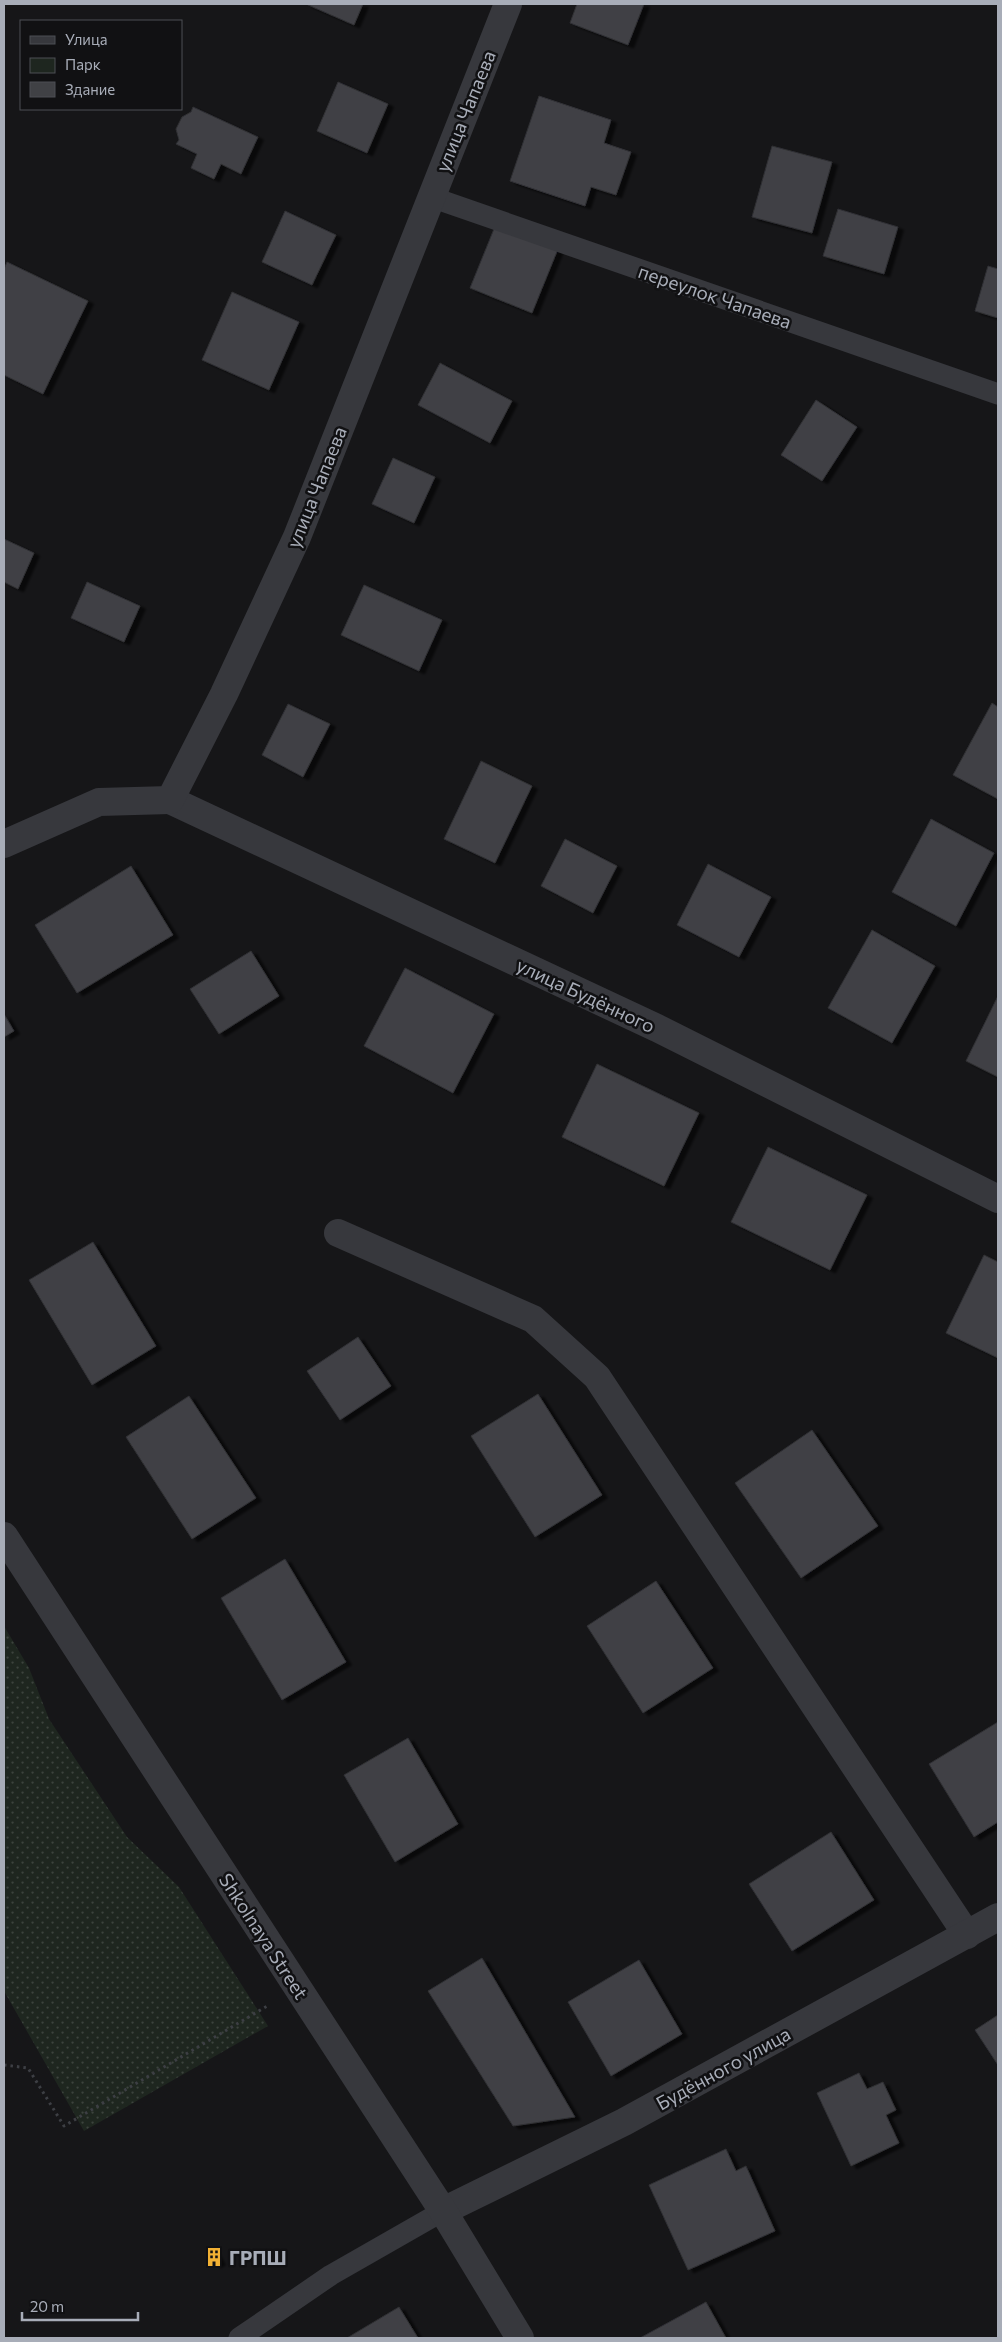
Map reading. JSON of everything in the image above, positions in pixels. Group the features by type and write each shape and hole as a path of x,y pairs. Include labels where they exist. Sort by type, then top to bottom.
{"street":[{"name":"улица Чапаева","path":"170,800 224,694 296,536 508,4"},
{"path":"4,844 99,802 170,800"},
{"name":"улица Будённого","path":"170,800 657,1028 998,1199"},
{"path":"338,1233 533,1319 597,1376 967,1935"},
{"name":"Shkolnaya Street","path":"4,1536 443,2211 520,2338"},
{"name":"Будённого улица","path":"443,2211 624,2122 998,1917"}],"lane":[{"name":"переулок Чапаева","path":"431,197 998,394"},
{"path":"239,2338 331,2275 443,2211"}],"path":[{"path":"4,2065 28,2068 64,2126 269,2004"}],"green space":[{"path":"4,1626 29,1668 49,1719 127,1837 179,1887 268,2026 84,2131 4,1991"}],"building":[{"path":"306,4 363,4 354,25"},
{"path":"577,4 644,4 628,45 570,23"},
{"path":"338,82 388,104 367,153 317,131"},
{"path":"539,96 611,120 604,143 631,152 616,195 591,187 585,206 510,181"},
{"path":"193,107 258,137 241,174 221,164 214,179 191,168 197,154 176,144 179,140 176,129 182,117 191,112"},
{"path":"772,146 832,162 812,233 752,217"},
{"path":"838,209 898,227 884,274 823,256"},
{"path":"285,211 336,235 312,285 262,262"},
{"path":"496,224 558,249 532,313 470,288"},
{"path":"7,262 88,301 43,394 4,375 4,269"},
{"path":"988,266 998,269 998,318 975,311"},
{"path":"232,292 299,322 269,390 202,360"},
{"path":"440,363 512,401 490,443 418,405"},
{"path":"816,400 857,427 822,481 781,455"},
{"path":"393,458 435,477 414,523 372,504"},
{"path":"4,539 34,553 18,589 4,582"},
{"path":"87,582 140,606 124,642 71,618"},
{"path":"364,585 442,620 419,671 341,635"},
{"path":"992,703 998,707 998,799 953,775"},
{"path":"288,704 330,724 303,777 262,755"},
{"path":"481,761 532,786 495,863 444,839"},
{"path":"931,819 994,853 956,926 892,892"},
{"path":"565,839 617,866 593,913 541,886"},
{"path":"708,864 771,897 739,957 677,925"},
{"path":"131,866 173,935 77,993 35,925"},
{"path":"872,930 935,966 892,1043 828,1008"},
{"path":"251,951 279,996 219,1034 190,989"},
{"path":"405,968 494,1014 453,1093 364,1046"},
{"path":"998,996 998,1077 966,1061"},
{"path":"4,1014 14,1031 4,1037"},
{"path":"597,1064 699,1113 664,1186 562,1137"},
{"path":"768,1147 867,1195 830,1270 731,1222"},
{"path":"93,1242 156,1346 92,1385 29,1280"},
{"path":"984,1255 998,1262 998,1358 946,1333"},
{"path":"358,1337 391,1386 340,1420 307,1371"},
{"path":"538,1394 602,1495 535,1537 471,1436"},
{"path":"189,1396 256,1498 192,1539 126,1437"},
{"path":"812,1430 878,1526 801,1578 735,1483"},
{"path":"285,1559 346,1662 282,1700 221,1598"},
{"path":"656,1581 713,1668 643,1713 587,1626"},
{"path":"998,1722 998,1822 974,1837 929,1764"},
{"path":"408,1738 458,1824 395,1862 344,1775"},
{"path":"831,1832 874,1900 792,1951 749,1884"},
{"path":"482,1958 575,2117 513,2126 428,1991"},
{"path":"639,1960 682,2034 611,2076 568,2002"},
{"path":"998,2015 998,2065 975,2030"},
{"path":"859,2073 867,2089 883,2082 896,2110 886,2115 899,2143 851,2166 817,2093"},
{"path":"726,2149 736,2171 746,2166 775,2231 688,2270 649,2185"},
{"name":"ГРПШ","path":"213,2249 220,2262 215,2265 208,2252"},
{"path":"706,2302 726,2338 640,2338"},
{"path":"399,2307 418,2338 347,2338"}],"place":[{"name":"ГРПШ","path":"214,2257"}]}
